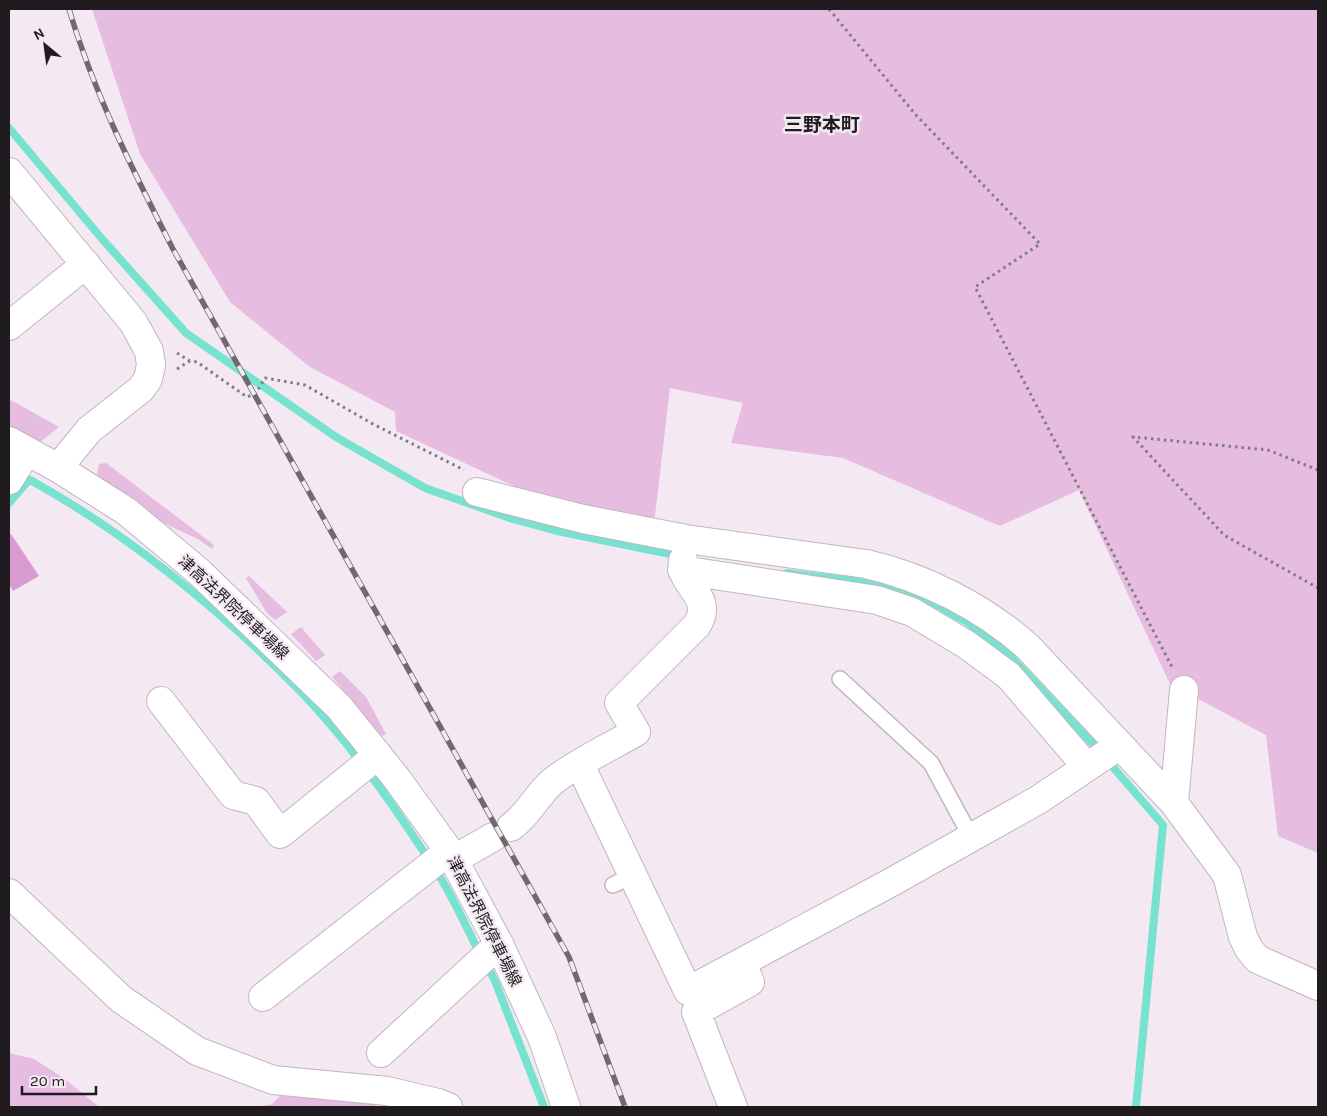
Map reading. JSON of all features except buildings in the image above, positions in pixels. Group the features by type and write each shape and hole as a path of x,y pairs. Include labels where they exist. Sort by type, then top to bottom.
{"street":[{"path":"9,172 143,336 149,351 151,365 148,379 141,389 89,430 58,468"},
{"path":"9,326 86,264"},
{"name":"津高法界院停車場線","path":"14,463 58,468 126,511 198,571 339,708 368,763 442,860 489,953 542,1037 566,1107"},
{"path":"477,492 582,519 684,555 815,590 895,605 912,612 977,631 1011,632 1028,647 1103,756"},
{"path":"684,555 819,560 895,570 925,582 977,631 1008,676 1103,756 1174,803 1227,875 1243,937 1257,959 1318,986"},
{"path":"263,997 442,860 502,832 525,817 537,797 554,780 636,732 619,703 697,626 703,616 703,606 684,555"},
{"path":"815,590 819,560"},
{"path":"1174,803 1184,690"},
{"path":"162,701 233,795 256,801 280,834 368,763"},
{"path":"580,765 623,880 688,991 1038,800 1103,756"},
{"path":"9,893 121,999 197,1051 273,1080 387,1091 448,1107"},
{"path":"382,1053 489,953"},
{"path":"733,1107 696,1012 750,982 742,963"}],"lane":[{"path":"840,679 931,763 971,837"}],"path":[{"path":"829,9 915,114 1040,244 975,287 1184,690"},
{"path":"148,379 174,370 190,361 197,362 247,397 256,393 266,378 305,385 371,423 464,469 477,492"},
{"path":"1318,470 1268,450 1133,437 1224,535 1318,588"}],"shaded area":[{"path":"92,9 1318,9 1318,853 1278,836 1266,735 1170,684 1079,490 1000,526 843,458 731,443 743,403 670,388 654,524 548,502 396,431 395,412 310,367 230,302 140,154"},
{"path":"9,399 59,427 40,442 9,426"},
{"path":"106,463 214,545 212,549 198,539 161,522 97,475 99,464"},
{"path":"249,576 287,612 275,620 267,613 246,578"},
{"path":"301,627 325,655 316,661 291,634"},
{"path":"340,671 366,697 386,734 382,736 332,677"},
{"path":"9,1053 34,1059 65,1079 99,1107 9,1107"},
{"path":"286,1090 377,1099 374,1107 258,1107 272,1104"}],"waterway":[{"path":"9,128 103,240 186,333 336,437 425,488 513,519 557,531 680,556"},
{"path":"17,473 93,518 131,544 203,600 301,692 321,713 375,781 408,829 456,905 480,954"},
{"path":"9,503 29,480"},
{"path":"787,573 878,584 931,602 967,622 1005,651 1093,744 1163,825 1136,1107"},
{"path":"486,964 495,981 544,1107"}],"railway":[{"path":"69,9 102,101 129,161 173,249 569,957 625,1107"}],"district":[{"name":"三野本町","path":"822,124"}]}
